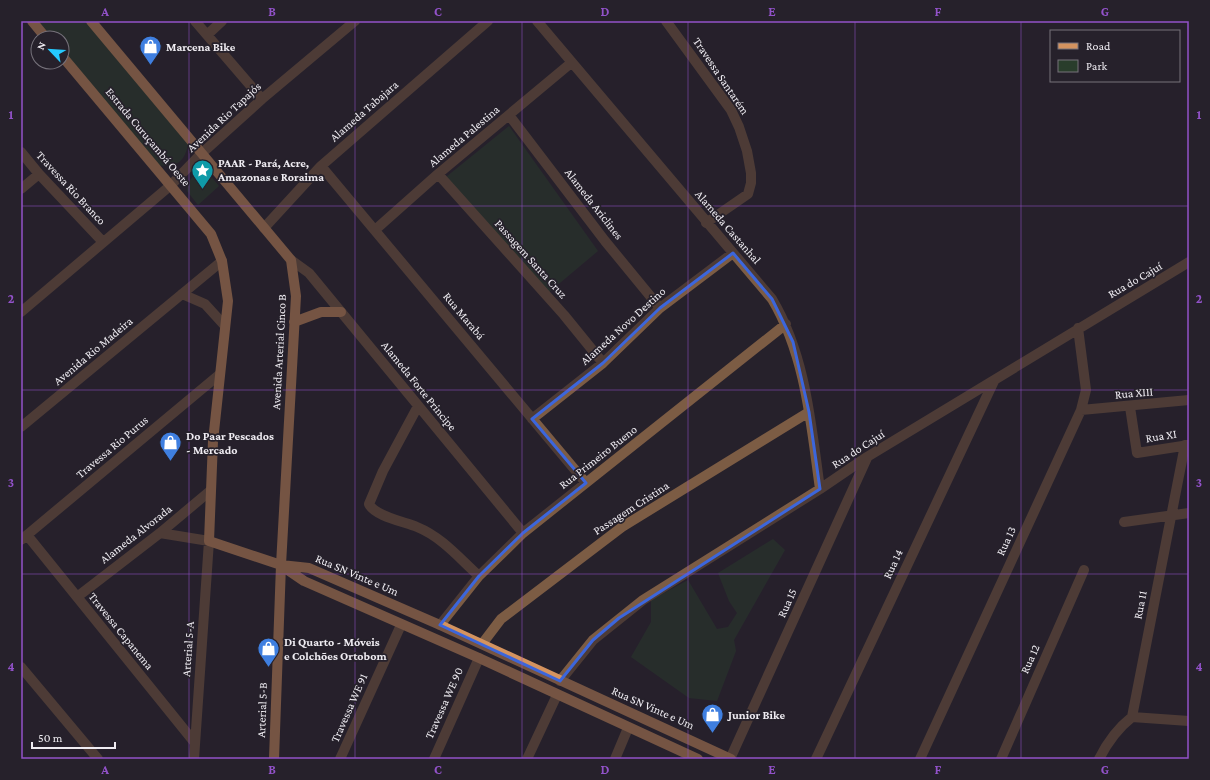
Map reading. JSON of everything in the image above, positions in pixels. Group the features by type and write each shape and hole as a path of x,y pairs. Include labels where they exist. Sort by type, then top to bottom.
{"main road":[{"path":"32,21 39,30"},
{"path":"91,21 291,260"},
{"name":"Estrada Curuçambá Oeste","path":"70,65 211,234 222,261 228,301 213,441 209,541"},
{"name":"Avenida Arterial Cinco B","path":"281,565 296,296 291,260"},
{"path":"294,322 321,312 341,312"},
{"path":"209,541 281,565 304,581 478,658 698,759"},
{"name":"Rua SN Vinte e Um","path":"281,565 309,568 440,624 730,759"},
{"name":"Arterial 5-B","path":"274,759 281,565"},
{"path":"451,646 457,633"}],"street":[{"path":"196,21 262,99"},
{"path":"207,35 222,21"},
{"name":"Avenida Rio Tapajós","path":"21,312 171,185 201,154 262,99 355,21"},
{"name":"Alameda Tabajara","path":"264,228 321,166 488,21"},
{"name":"Alameda Castanhal","path":"537,21 706,223 772,299 786,324 799,364 820,489"},
{"name":"Travessa Santarém","path":"666,21 731,110 739,127 750,166 751,183 748,194 706,223"},
{"name":"Alameda Palestina","path":"375,230 438,174 571,63"},
{"name":"Alameda Ariclines","path":"509,115 660,308"},
{"name":"Travessa Rio Branco","path":"21,152 38,174 103,242"},
{"name":"Rua Marabá","path":"321,166 586,483"},
{"path":"21,188 38,174"},
{"name":"Passagem Santa Cruz","path":"438,174 564,315 602,363"},
{"name":"Alameda Novo Destino","path":"532,419 602,363 660,308 733,253"},
{"name":"Alameda Forte Principe","path":"291,260 309,273 523,534"},
{"name":"Avenida Rio Madeira","path":"21,427 222,261"},
{"name":"Rua do Cajuí","path":"560,681 593,640 643,600 820,489 867,457 1189,262"},
{"path":"182,294 206,304 225,326"},
{"name":"Rua Primeiro Bueno","path":"440,624 479,576 523,534 786,324"},
{"name":"Rua 13","path":"920,759 1081,410 1086,390 1078,328"},
{"name":"Travessa Rio Purus","path":"24,537 220,374"},
{"name":"Rua 14","path":"816,759 994,380"},
{"name":"Rua XIII","path":"1081,410 1189,400"},
{"path":"418,406 383,471 369,504 375,512 418,527 435,536 479,576"},
{"name":"Rua XI","path":"1130,406 1137,453 1187,445"},
{"name":"Passagem Cristina","path":"482,644 501,619 622,527 808,412"},
{"name":"Rua 11","path":"1132,717 1170,517 1187,445"},
{"name":"Rua 15","path":"730,759 867,457"},
{"name":"Alameda Alvorada","path":"77,597 160,533 210,491"},
{"path":"1124,522 1170,517 1189,513"},
{"path":"160,533 209,541"},
{"name":"Travessa Capanema","path":"24,537 77,597 195,744"},
{"name":"Arterial 5-A","path":"194,759 209,541"},
{"name":"Rua 12","path":"1001,759 1084,570"},
{"name":"Travessa WE 91","path":"340,759 401,625"},
{"name":"Travessa WE 90","path":"434,759 478,658"},
{"path":"21,667 98,759"},
{"path":"527,759 557,695"},
{"path":"1099,759 1105,746 1123,724 1132,717 1189,721"},
{"path":"615,759 628,728"}],"highlighted area":[{"path":"733,253 772,299 793,342 809,412 820,489 619,618 593,640 560,681 440,625 479,576 523,533 586,483 532,419 603,363 660,308"}],"green space":[{"path":"32,21 91,21 189,140 182,159 179,162 169,166 155,165 70,65 70,30 39,30"},
{"path":"509,126 598,251 548,293 446,177"},
{"path":"200,172 208,173 219,186 198,205 187,191 190,180"},
{"path":"773,539 785,550 734,640 736,651 717,701 689,698 631,657 651,622 651,600 688,580 717,629 728,627 737,613 729,601 718,573"}],"place":[{"name":"Marcena Bike","path":"151,66"},
{"name":"PAAR - Pará, Acre, Amazonas e Roraima","path":"202,190"},
{"name":"Do Paar Pescados - Mercado","path":"170,462"},
{"name":"Di Quarto - Móveis e Colchões Ortobom","path":"268,668"},
{"name":"Junior Bike","path":"712,734"}]}
